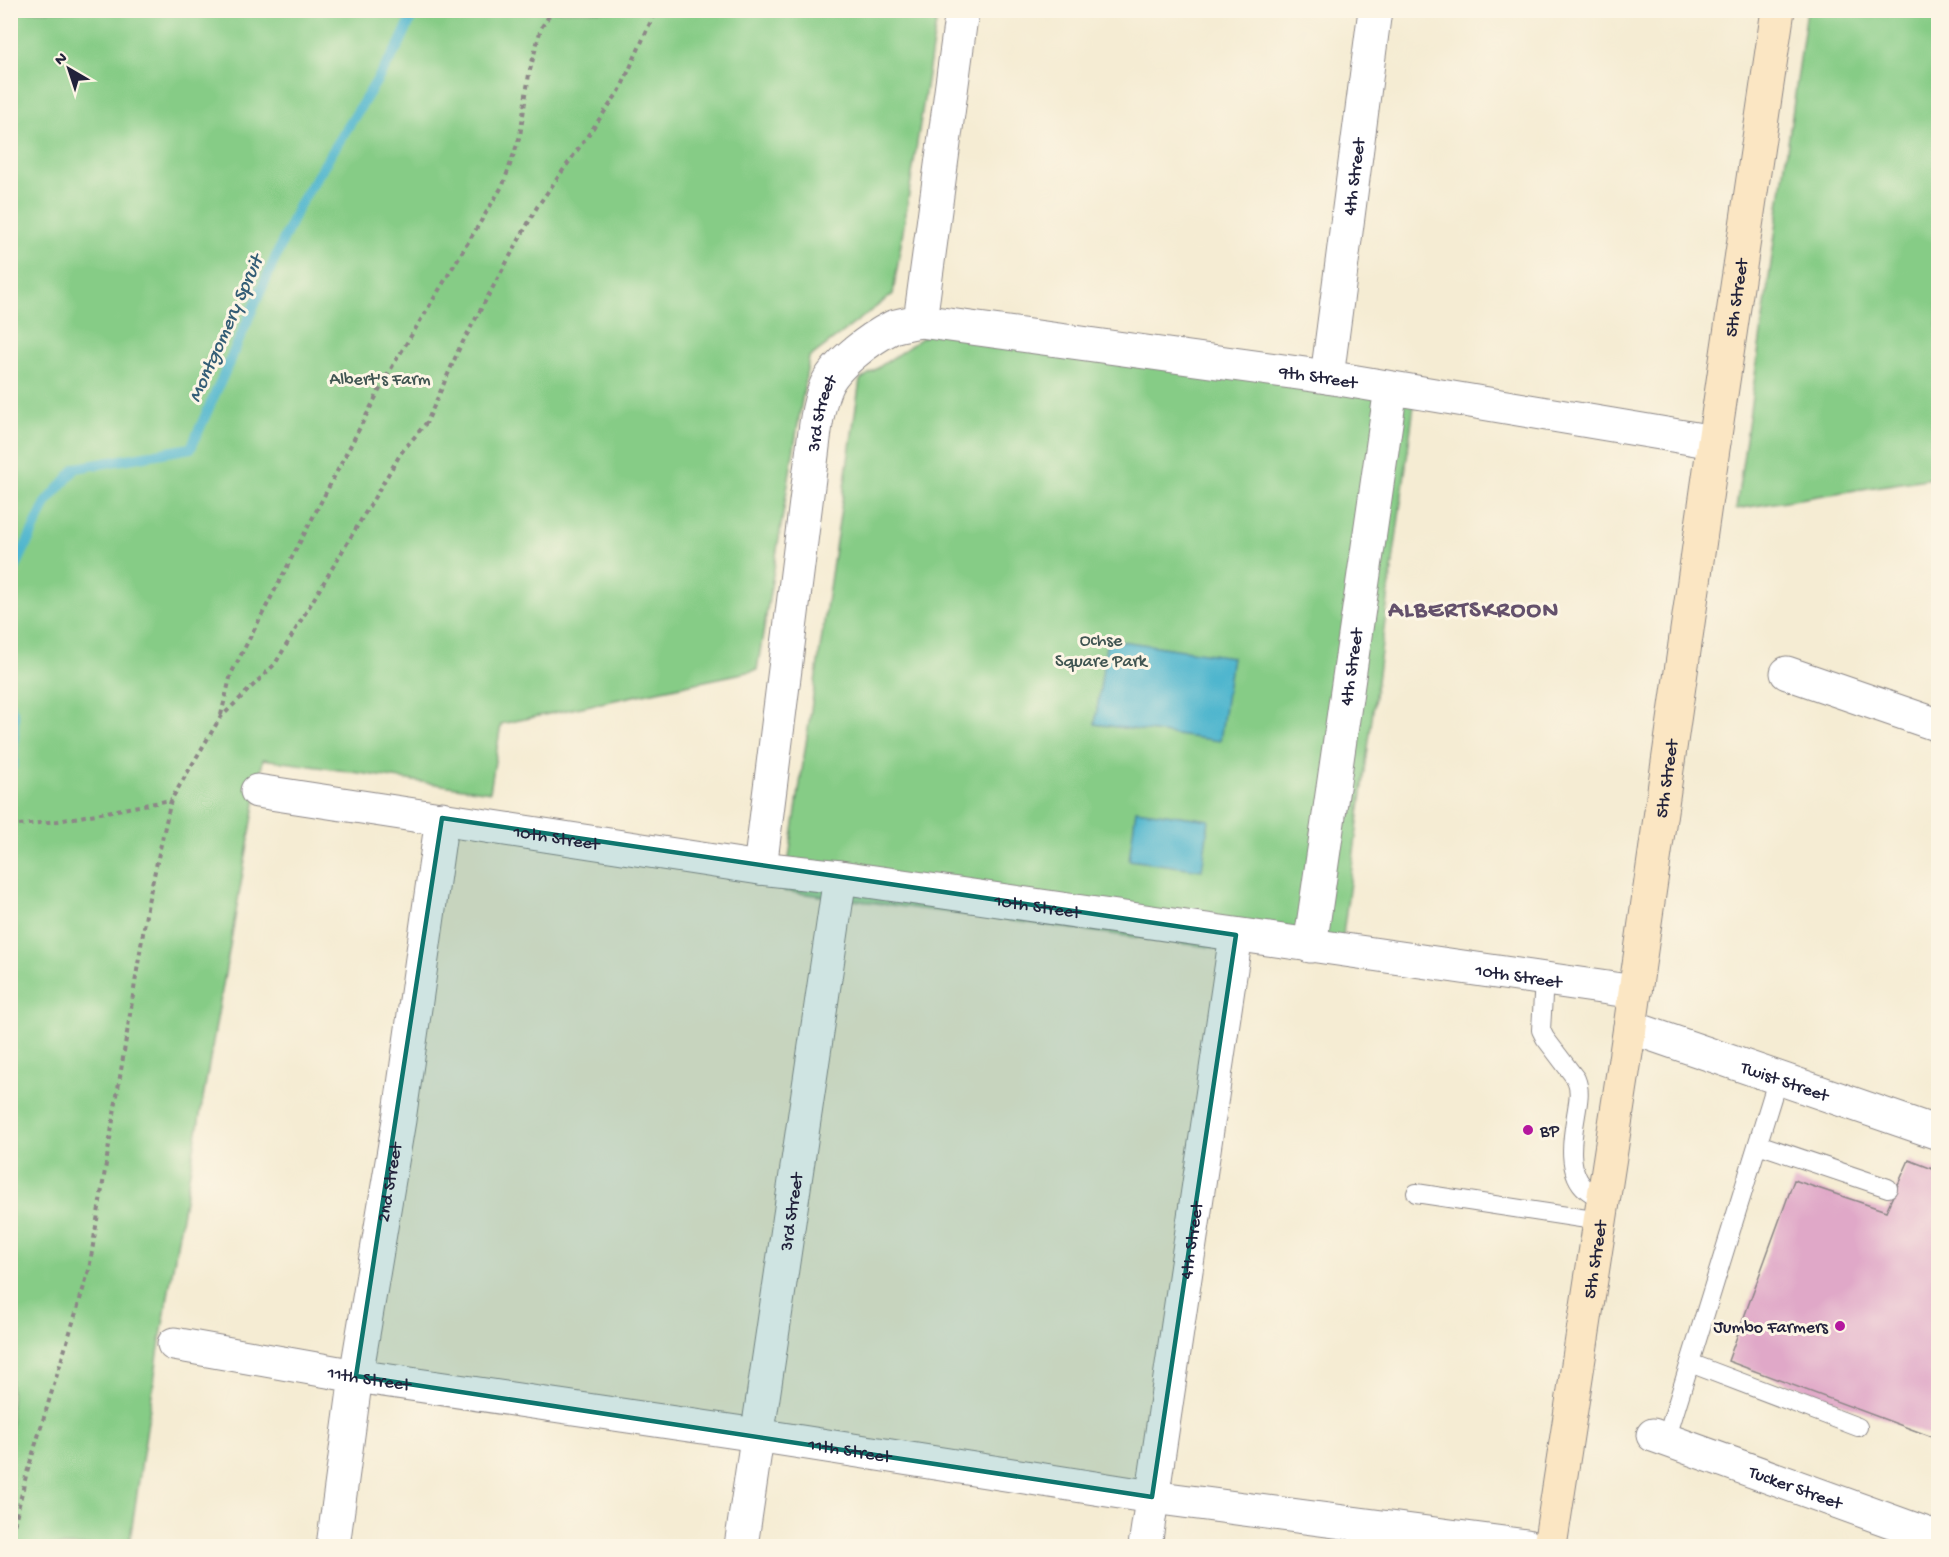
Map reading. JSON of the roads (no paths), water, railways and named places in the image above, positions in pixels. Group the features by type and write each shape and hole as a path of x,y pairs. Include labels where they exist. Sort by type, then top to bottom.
{"main road":[{"name":"5th Street","path":"1550,1546 1630,1027 1778,10"}],"street":[{"path":"920,321 962,10"},
{"name":"4th Street","path":"1326,377 1375,10"},
{"name":"9th Street","path":"920,321 1326,377 1714,442"},
{"name":"3rd Street","path":"760,868 820,406 826,386 843,362 894,327 920,321"},
{"name":"4th Street","path":"1310,946 1391,388"},
{"path":"1787,673 1938,725"},
{"name":"10th Street","path":"257,791 760,868 840,877 1635,992"},
{"name":"2nd Street","path":"333,1546 356,1376 399,1120 442,818"},
{"name":"3rd Street","path":"741,1546 840,877"},
{"name":"4th Street","path":"1144,1546 1236,935"},
{"name":"Twist Street","path":"1630,1027 1938,1133"},
{"name":"11th Street","path":"174,1344 356,1376 757,1435 1152,1497 1527,1546"},
{"name":"Tucker Street","path":"1660,1437 1938,1538"}],"lane":[{"path":"1544,979 1541,1030 1576,1078 1579,1086 1572,1138 1573,1167 1578,1179 1601,1210"},
{"path":"1660,1437 1690,1363 1778,1078"},
{"path":"1758,1144 1888,1188"},
{"path":"1416,1193 1601,1210"},
{"path":"1690,1363 1858,1427"}],"water":[{"path":"1107,639 1232,657 1220,741 1095,724"},
{"path":"1136,810 1209,820 1202,870 1129,860"}],"waterway":[{"name":"Montgomery Spruit","path":"10,579 46,503 76,468 191,448 298,207 399,45 415,10"},
{"name":"Montgomery Spruit","path":"10,705 14,715 13,765 10,768"}],"place":[{"name":"BP","path":"1528,1130"},
{"name":"Jumbo Farmers","path":"1840,1326"}],"district":[{"name":"ALBERTSKROON","path":"1474,608"}],"park label":[{"name":"Albert's Farm","path":"380,378"},
{"name":"Ochse Square Park","path":"1101,649"}]}
